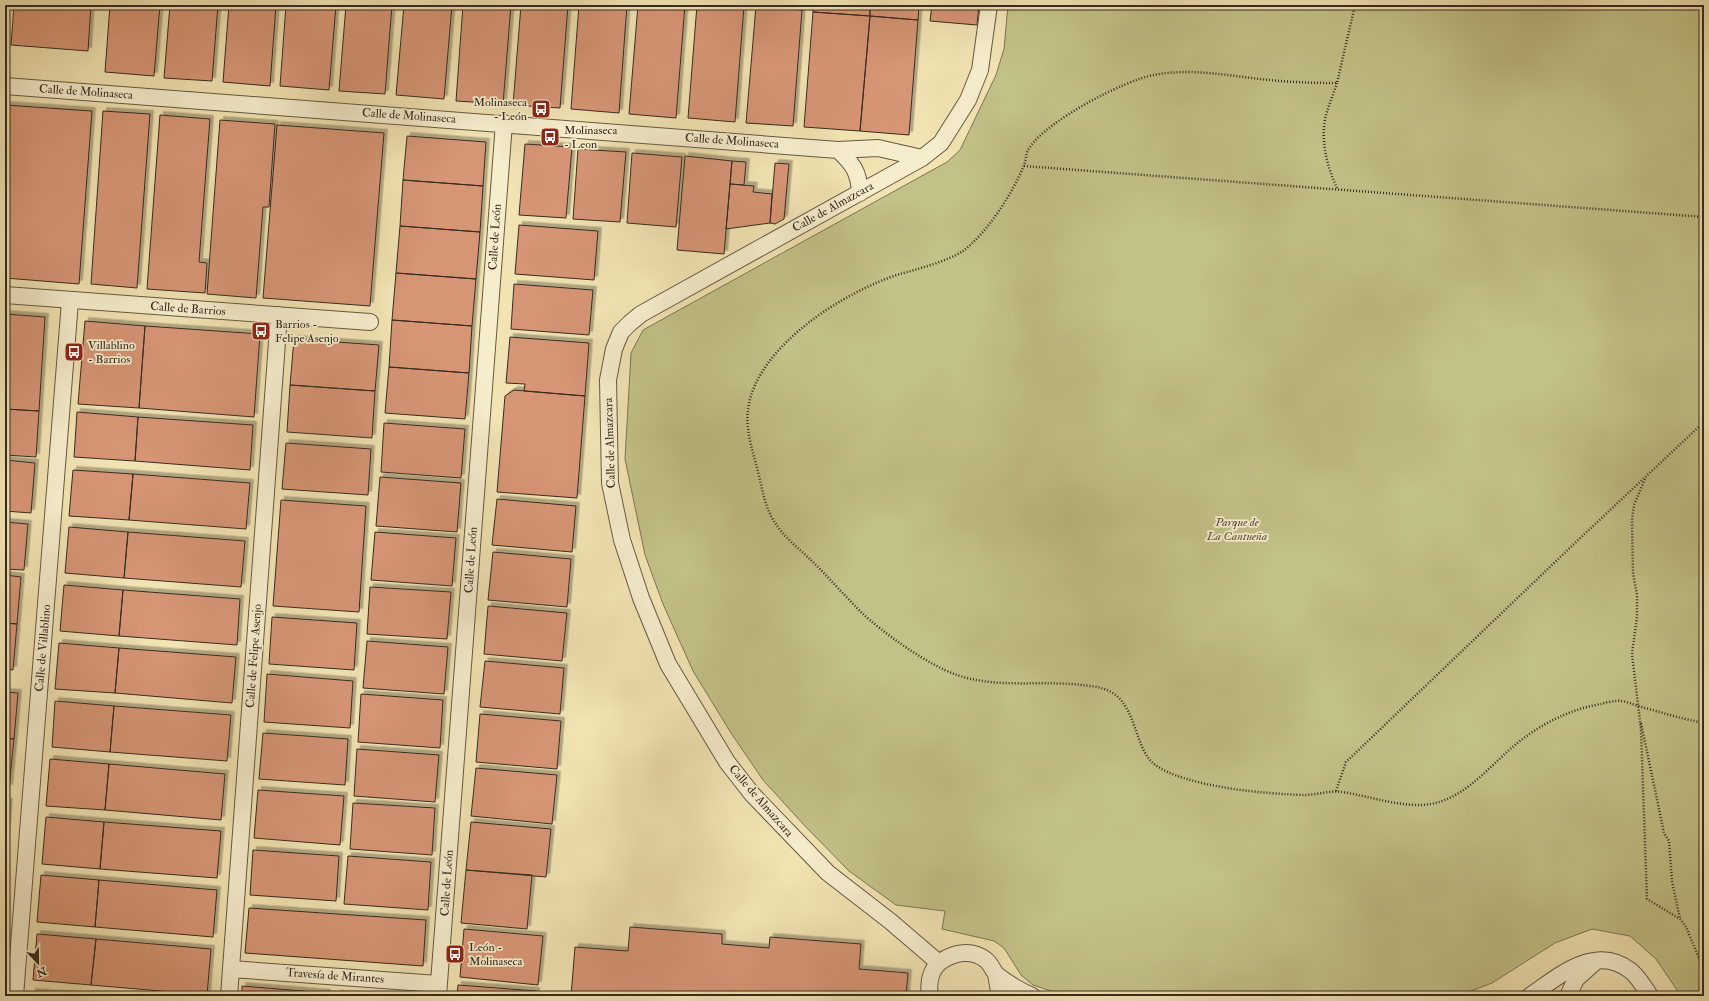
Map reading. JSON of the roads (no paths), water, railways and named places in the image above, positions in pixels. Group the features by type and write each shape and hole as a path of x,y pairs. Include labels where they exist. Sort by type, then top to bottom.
{"street":[{"name":"Calle de Almazcara","path":"938,963 890,921 828,873 752,794 726,762 668,664 641,598 622,540 610,483 608,380 614,348 621,332 630,322 641,314 922,158 941,143 968,100 980,70 989,5"},
{"name":"Calle de Molinaseca","path":"5,86 504,123 838,150 878,148 922,158"},
{"name":"Calle de León","path":"438,990 504,123"},
{"path":"838,150 855,169 859,181 860,193"},
{"name":"Calle de Barrios","path":"5,295 370,322"},
{"name":"Calle de Villablino","path":"15,996 11,971 70,301"},
{"name":"Calle de Felipe Asenjo","path":"229,996 279,315"},
{"path":"930,996 929,987 931,974 938,963 953,954 971,953 986,960 996,974 1013,987 1032,996"},
{"path":"1530,996 1572,967 1607,960 1617,962 1632,972 1650,996"},
{"path":"1568,996 1576,978 1596,961"},
{"name":"Travesía de Mirantes","path":"231,969 438,990"},
{"path":"996,974 999,991 997,996"}],"place":[{"name":"Molinaseca - León","path":"541,109"},
{"name":"Molinaseca - Leon","path":"550,137"},
{"name":"Barrios - Felipe Asenjo","path":"261,331"},
{"name":"Villablino - Barrios","path":"74,352"},
{"name":"León - Molinaseca","path":"455,954"}],"park label":[{"name":"Parque de La Cantueña","path":"1237,529"}]}
